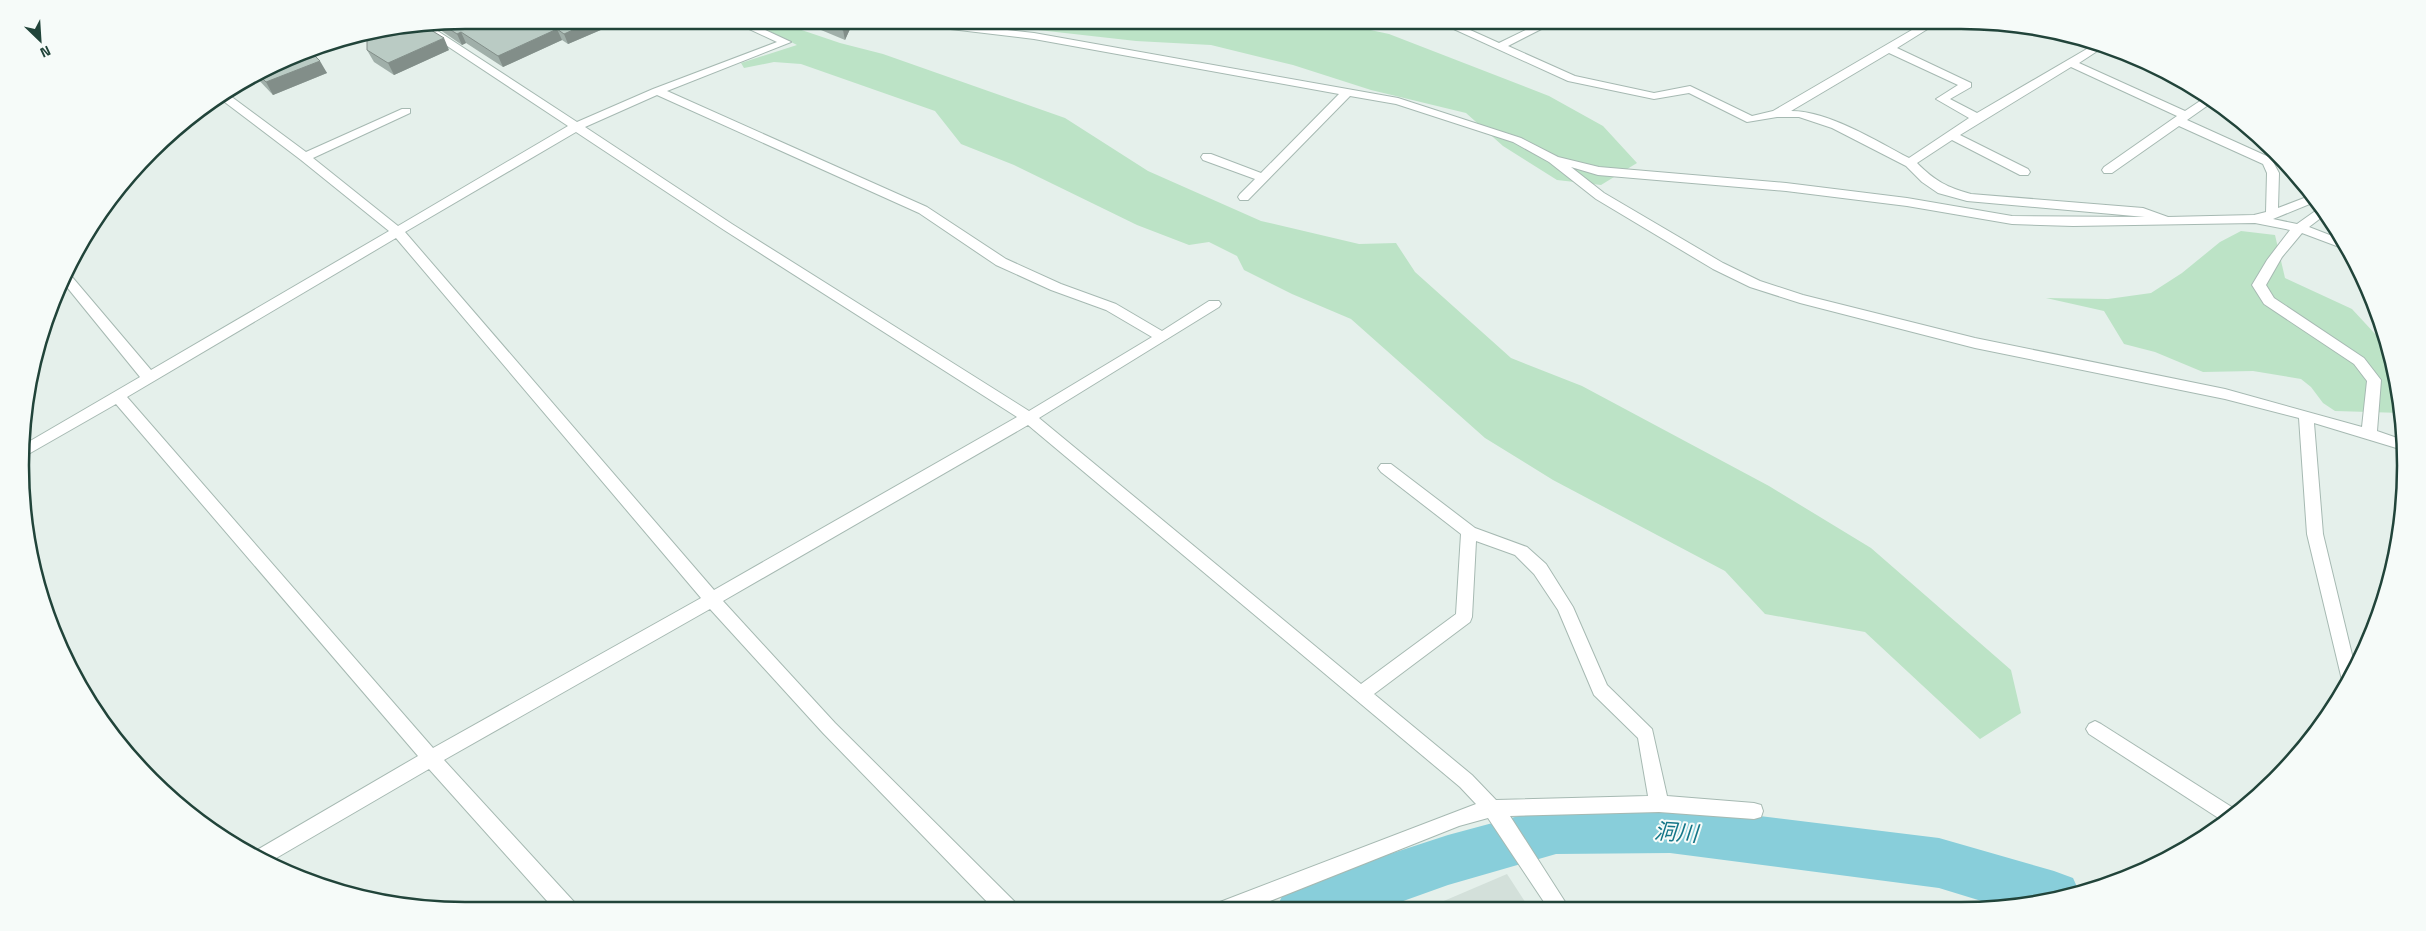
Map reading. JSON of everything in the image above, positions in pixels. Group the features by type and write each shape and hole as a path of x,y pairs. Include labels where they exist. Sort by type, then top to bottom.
{"street":[{"path":"30,448 575,127 657,91 786,42 756,29"},
{"path":"964,29 1034,36 1398,101 1517,140 1553,159 1600,196 1718,266 1755,284 1800,299 1975,343 2225,394 2306,415 2396,443"},
{"path":"1459,29 1572,79 1654,96 1690,89 1751,120 1777,114 1800,114 1836,126 1910,163 1926,179 1942,190 1971,198 2143,212 2166,220"},
{"path":"1498,47 1535,29"},
{"path":"1777,114 1921,29"},
{"path":"430,30 728,227 1028,417 1466,781 1496,812 1555,902"},
{"path":"1887,48 1967,85 1942,99 1977,118"},
{"path":"1910,163 1977,118 2093,50"},
{"path":"2070,64 2267,160 2272,166 2273,174 2270,205 2273,215"},
{"path":"657,91 923,210 1001,262 1056,287 1111,308 1163,337"},
{"path":"1244,197 1348,91"},
{"path":"228,99 305,156 399,232 712,601 829,728 1001,902"},
{"path":"2108,170 2204,103"},
{"path":"305,156 406,112"},
{"path":"1951,135 2024,172"},
{"path":"1207,157 1263,178"},
{"path":"1553,159 1598,171 1786,187 1907,202 2012,220 2073,222 2254,219 2273,215 2308,201"},
{"path":"2318,215 2300,228 2263,275 2259,285 2269,301 2359,361 2374,380 2370,435"},
{"path":"2254,219 2300,228 2336,242"},
{"path":"70,281 148,378"},
{"path":"265,854 430,757 712,601 1028,417 1163,337 1214,304"},
{"path":"118,396 430,757 561,902"},
{"path":"2306,415 2315,534 2347,669"},
{"path":"1386,468 1433,502 1469,532 1521,551 1540,569 1565,607 1600,690 1646,734 1659,804"},
{"path":"1362,693 1456,626 1464,617 1469,532"},
{"path":"2095,729 2225,812"},
{"path":"1245,902 1458,818 1496,812 1659,804 1754,810"}],"shaded area":[{"path":"1507,874 1525,902 1441,902"}],"green space":[{"path":"766,29 799,29 840,43 883,54 1065,118 1148,171 1261,221 1359,244 1396,243 1415,272 1511,358 1582,386 1769,486 1871,548 2011,670 2021,713 1980,739 1865,632 1765,614 1725,571 1553,480 1485,438 1351,319 1292,294 1244,270 1237,256 1209,242 1189,245 1137,225 1014,165 961,144 935,111 801,64 774,62 744,68 741,63 797,45"},
{"path":"1029,29 1366,29 1389,34 1549,96 1603,126 1637,163 1601,185 1557,180 1503,146 1466,113 1371,90 1293,65 1211,45 1136,41"},
{"path":"2241,231 2275,235 2285,278 2352,309 2377,336 2389,380 2394,413 2335,411 2323,403 2311,387 2301,379 2253,371 2203,372 2155,352 2124,344 2104,311 2046,298 2108,299 2151,293 2182,273 2220,242"}],"building":[{"path":"557,29 498,56 461,32 457,34 450,30"},
{"path":"557,29 575,29 564,34"},
{"path":"432,30 444,38 388,63 367,50 367,40 408,32"},
{"path":"315,56 320,61 266,82 263,79 298,62"}],"waterway":[{"name":"洞川","path":"1325,902 1448,860 1556,830 1670,829 1939,863 2045,894"}]}
